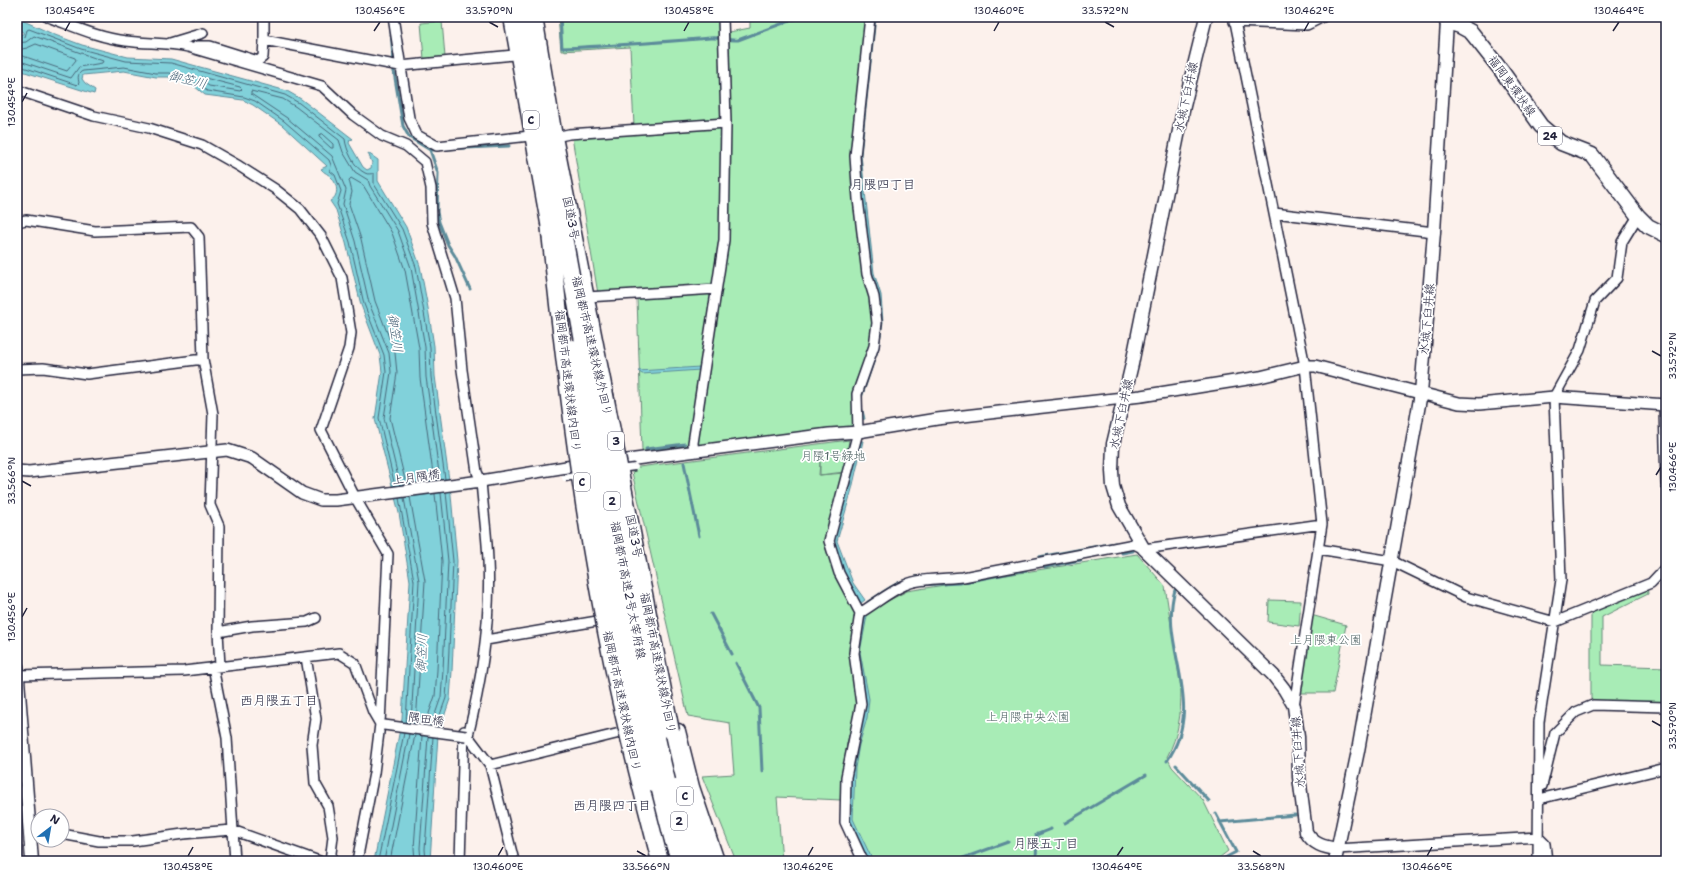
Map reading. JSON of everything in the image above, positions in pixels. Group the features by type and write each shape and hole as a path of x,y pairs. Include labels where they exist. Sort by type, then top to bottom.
{"highway":[{"name":"福岡都市高速環状線内回り","path":"512,17 555,221 565,374 589,534 629,740 661,861"},
{"name":"福岡都市高速環状線外回り","path":"525,17 555,221 601,376 679,775 702,861"},
{"name":"福岡都市高速2号太宰府線","path":"555,221 615,587 642,730 660,782 680,861"},
{"name":"福岡都市高速2号太宰府線","path":"660,782 683,832 694,861"}],"main road":[{"path":"507,17 530,136 555,292 603,620 624,732 661,861"},
{"name":"国道3号","path":"535,17 555,138 660,666 692,787 717,861"},
{"name":"水城下臼井線","path":"1206,17 1184,106 1124,396 1112,444 1113,486 1119,506 1144,549 1273,675 1284,689 1294,706 1298,736 1298,777 1306,832 1310,839 1336,855 1358,751 1421,393 1434,232 1447,20"},
{"name":"福岡東環状線","path":"1447,20 1471,32 1502,70 1541,126 1561,143 1592,155 1638,216 1648,226 1666,235"},
{"path":"17,671 32,808"},
{"path":"32,861 33,848"}],"street":[{"path":"48,17 93,33 125,41 170,43 188,47 322,86 353,115 382,136 406,146 425,162 431,188 432,223 455,298 462,370 488,561 486,640 478,695 467,736 490,765 514,861"},
{"path":"188,47 210,46 258,61 263,57 264,17"},
{"path":"393,17 409,118 416,135 437,146 530,136"},
{"path":"694,452 693,443 724,240 726,123 723,17"},
{"path":"864,861 845,822 846,776 861,704 854,653 860,613 839,573 829,541 858,432 857,394 874,346 877,323 874,297 866,266 858,199 855,156 870,17"},
{"path":"1294,706 1322,524 1305,366 1234,19 1307,25 1323,17"},
{"path":"170,43 203,33"},
{"path":"264,40 400,66 514,55"},
{"path":"17,90 94,116 149,128 202,145 239,166 275,189 300,209 321,236 342,278 350,333 349,348 321,430 360,498 388,554 382,725 357,861"},
{"path":"555,138 568,134 726,123"},
{"path":"1274,213 1434,232"},
{"path":"1538,861 1539,722 1561,580 1554,397 1580,350 1595,301 1617,278 1622,242 1638,216"},
{"path":"17,222 26,220 95,231 191,227 199,237 203,359 213,414 210,451 210,505 219,526 218,632 216,667 227,738 235,861"},
{"path":"587,298 716,289"},
{"path":"17,369 43,368 87,374 203,359"},
{"path":"1305,366 1315,366 1459,402 1480,404 1554,397 1665,405 1666,485"},
{"name":"上月隅橋","path":"17,471 29,472 227,450 252,458 302,493 321,500 360,498 477,482 579,464 620,462 829,434 858,432 937,419 1032,409 1124,396 1141,396 1253,378 1305,366"},
{"path":"565,478 635,467"},
{"path":"860,613 905,584 919,580 941,580 963,577 1134,544 1144,549 1322,524"},
{"path":"1318,549 1392,562 1466,598 1555,622 1651,583 1666,567"},
{"path":"218,632 252,626 307,622 316,618"},
{"path":"486,640 603,620"},
{"path":"17,671 184,671 339,653 355,663 373,712 382,725"},
{"path":"306,657 316,719 312,745 316,783 328,806 333,837 330,861"},
{"path":"460,861 464,728 479,682"},
{"path":"1539,799 1556,733 1576,712 1594,705 1666,707"},
{"name":"隅田橋","path":"382,725 467,736"},
{"path":"490,765 624,732"},
{"path":"1539,799 1666,768"},
{"path":"70,836 99,841 133,840 232,830 319,861"},
{"path":"1336,855 1538,837"},
{"path":"1538,837 1544,844 1547,861"}],"green space":[{"path":"558,17 719,17 723,116 720,120 634,126 630,47 561,51"},
{"path":"750,17 868,17 854,135 875,323 855,426 700,446 697,442 728,239 730,107 729,32 750,28"},
{"path":"442,21 445,57 424,59 421,23"},
{"path":"720,126 722,129 720,241 714,282 710,286 598,294 572,137"},
{"path":"708,292 711,296 689,443 686,446 642,451 637,298"},
{"name":"月隈1号緑地","path":"849,440 844,472 822,475 845,473 825,536 825,546 835,574 842,589 854,607 855,614 854,628 849,647 856,700 852,725 847,743 841,800 777,797 782,861 736,861 702,776 734,774 730,723 688,716 631,468"},
{"name":"上月隈中央公園","path":"1137,554 1165,586 1181,689 1177,732 1167,757 1172,767 1203,800 1228,851 1215,861 866,861 847,820 850,768 861,716 855,653 863,614 907,591"},
{"path":"1647,586 1648,594 1602,617 1602,665 1666,667 1666,712 1591,699 1591,610"},
{"path":"1269,600 1301,601 1299,626 1268,622"},
{"name":"上月隈東公園","path":"1311,615 1346,625 1333,693 1301,693"}],"water":[{"path":"873,17 876,17 861,155 874,273 881,295 883,322 879,348 861,402 865,419 859,420 858,402 876,347 869,273 859,198 859,134"},
{"name":"御笠川","path":"17,18 82,45 128,57 171,59 287,91 301,99 353,139 350,140 349,143 363,167 367,170 371,168 372,163 368,153 378,160 378,181 406,227 420,266 434,346 435,376 451,495 457,561 450,699 438,735 430,861 374,861 402,719 410,581 399,513 375,419 382,372 380,355 361,305 346,243 336,210 330,201 336,194 336,187 331,177 321,169 327,166 282,125 243,100 205,95 194,86 169,77 156,77 124,71 83,75 82,79 85,83 95,90 94,94 25,72 17,68 17,35 23,34 23,32 17,29"},
{"path":"700,367 700,370 642,374 638,371"},
{"path":"859,441 863,441 852,489 837,541 853,583 865,600 861,603 849,585 833,546 833,536 849,488"},
{"path":"864,615 867,616 860,652 869,699 867,718 859,745 855,768 853,819 873,861 868,861 862,852 853,834 848,819 851,786 850,775 863,716 856,651"}],"waterway":[{"path":"560,17 562,48 710,38 738,40 800,17"},
{"path":"391,31 394,72 403,126 409,137 430,150 437,150"},
{"path":"445,149 509,146"},
{"path":"430,150 438,173 437,212 439,222 448,245 455,256 470,289"},
{"path":"646,449 685,444"},
{"path":"684,463 699,536"},
{"path":"1039,557 1115,543"},
{"path":"1122,553 1133,551"},
{"path":"1045,567 1081,560"},
{"path":"919,585 960,583 1026,570"},
{"path":"868,602 902,582 925,576"},
{"path":"1167,761 1178,739 1183,717 1183,696 1172,632 1171,611 1175,590"},
{"path":"711,614 732,654"},
{"path":"736,663 759,708 762,771"},
{"path":"1176,765 1209,801"},
{"path":"1065,823 1146,775"},
{"path":"1216,814 1236,852 1219,861"},
{"path":"1220,822 1295,815"},
{"path":"1036,835 1051,829"},
{"path":"1036,861 1037,834"},
{"path":"955,861 1008,842"}],"district":[{"name":"月隈四丁目","path":"883,184"},
{"name":"西月隈五丁目","path":"279,700"},
{"name":"西月隈四丁目","path":"612,805"},
{"name":"月隈五丁目","path":"1046,843"}]}
